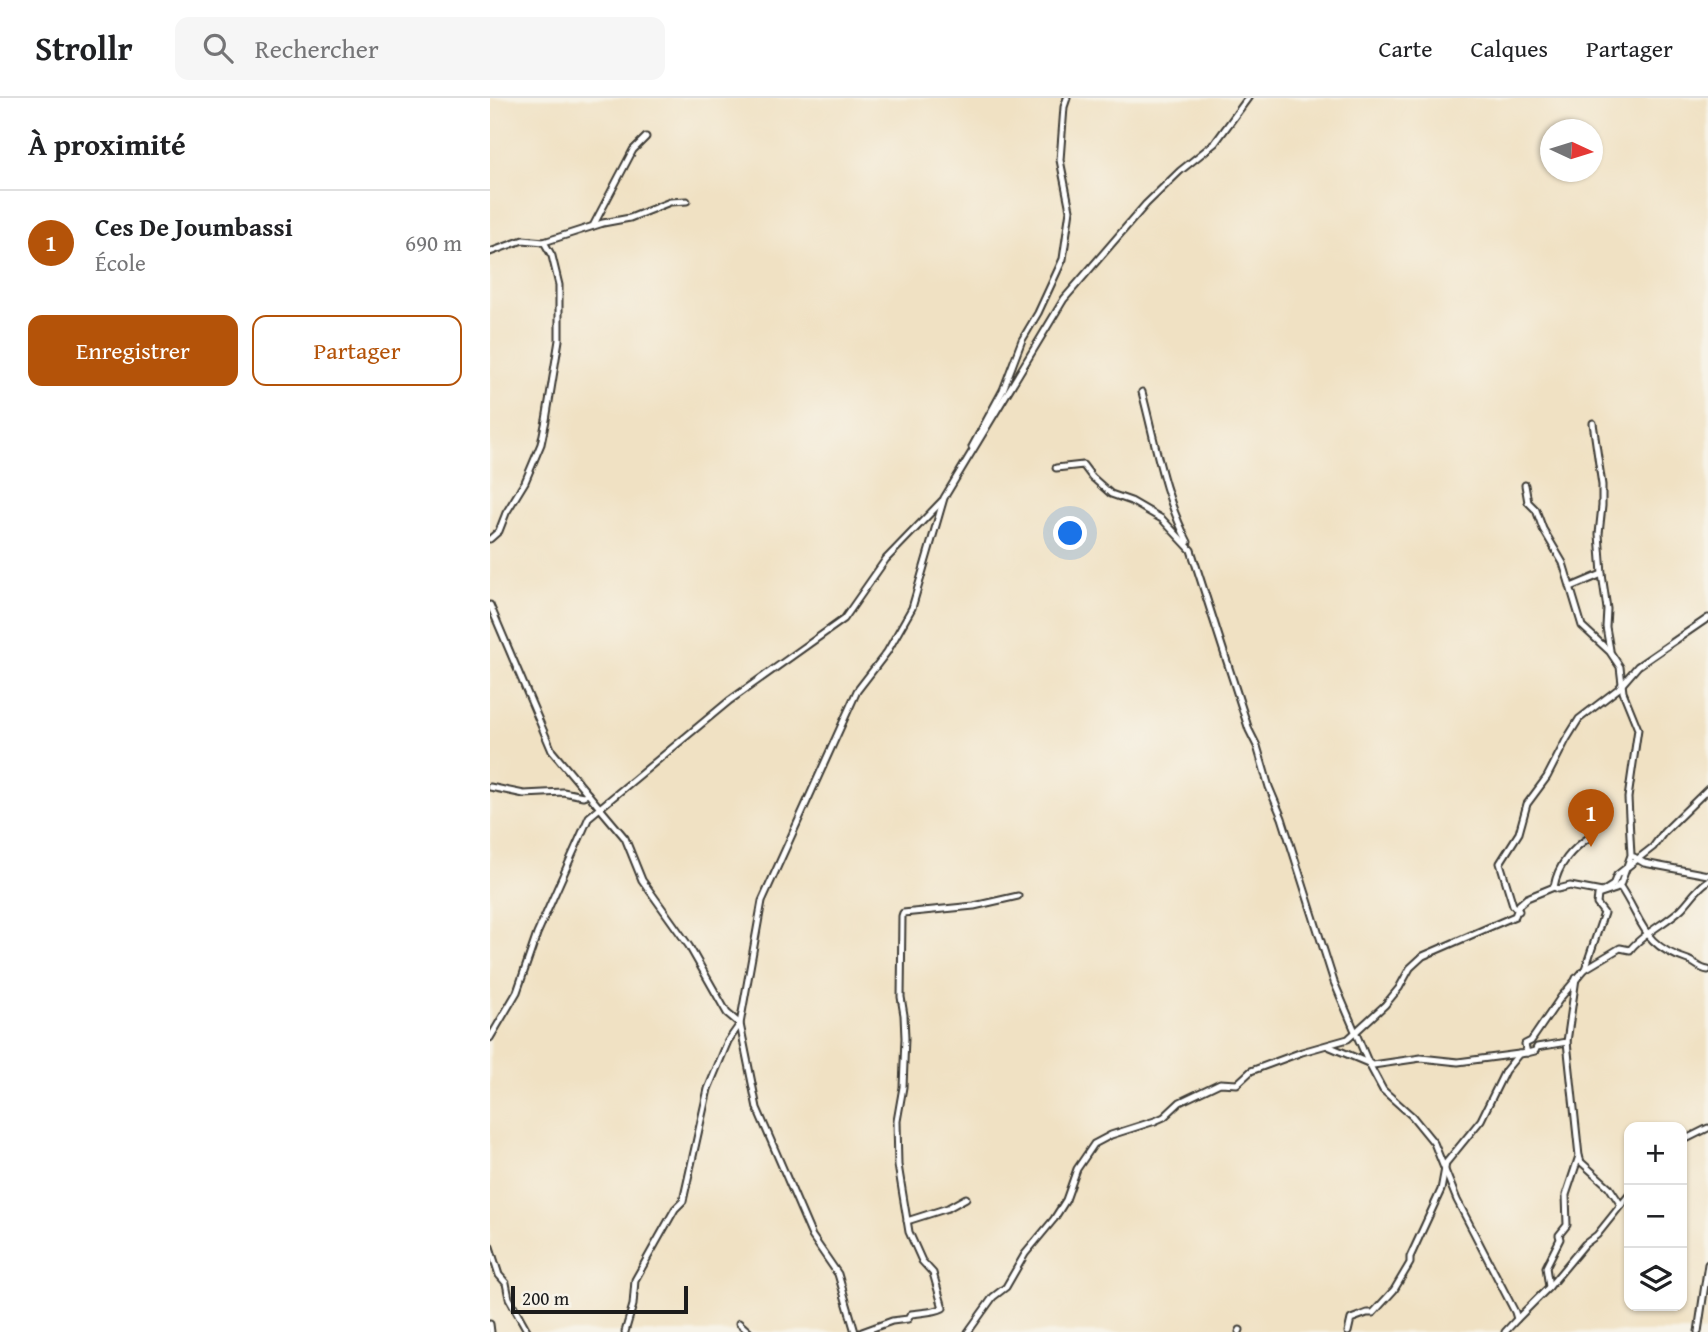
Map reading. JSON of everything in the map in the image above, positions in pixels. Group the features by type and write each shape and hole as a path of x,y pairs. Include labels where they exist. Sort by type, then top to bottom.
{"street":[{"path":"964,466 1003,390 1022,340 1063,259 1070,210 1060,160 1067,98"},
{"path":"490,1038 517,992 537,934 589,817 729,701 844,619 886,559 944,498 1064,299 1146,204 1180,171 1215,143 1248,98"},
{"path":"593,226 633,150 646,137"},
{"path":"490,252 523,240 544,242 593,226 631,218 670,202 687,201"},
{"path":"490,538 499,531 506,513 526,482 541,444 546,420 559,340 559,285 552,256 544,242"},
{"path":"1142,392 1172,504 1191,550 1249,730 1255,738 1334,982 1383,1090 1412,1116 1434,1143 1478,1242 1508,1295 1517,1319"},
{"path":"1593,424 1602,485 1599,534 1606,608 1605,627 1612,657"},
{"path":"1056,468 1083,465 1111,494 1131,501 1162,519 1191,550"},
{"path":"1525,485 1528,502 1536,510 1543,529 1558,552 1582,626 1620,667 1622,685 1638,729 1628,798 1634,857"},
{"path":"855,1332 838,1274 812,1236 757,1108 740,1024 762,901 857,691 887,652 912,608 944,498"},
{"path":"1570,587 1602,574"},
{"path":"490,605 552,751 625,838 639,875 689,946 727,1013 740,1024"},
{"path":"1519,911 1513,905 1500,861 1519,833 1527,804 1547,777 1573,728 1583,715 1622,685 1638,666 1708,618"},
{"path":"490,787 524,794 588,794"},
{"path":"1585,969 1604,913 1597,904 1598,895 1616,889 1634,857 1653,847 1664,832 1708,789"},
{"path":"1553,887 1565,858 1591,836"},
{"path":"1634,857 1644,863 1708,875"},
{"path":"968,1332 993,1297 1006,1287 1025,1254 1054,1219 1066,1200 1077,1169 1094,1144 1111,1135 1164,1117 1180,1102 1220,1083 1237,1084 1251,1071 1348,1039 1392,997 1410,968 1423,956 1516,916 1519,905 1527,898 1553,887 1558,889 1570,886 1602,892 1613,885 1617,875 1626,868"},
{"path":"1527,1053 1525,1044 1531,1041 1585,969 1620,948 1630,950 1637,941 1682,907 1699,887 1708,881"},
{"path":"1619,886 1651,941 1678,958 1708,970"},
{"path":"862,1332 892,1321 908,1319 911,1314 936,1312 943,1308 933,1273 922,1261 913,1243 903,1206 897,1121 903,1087 905,1038 901,997 903,913 974,906 1018,896"},
{"path":"1576,978 1567,1042 1579,1156 1581,1162 1609,1187 1621,1205"},
{"path":"625,1332 633,1305 635,1280 683,1201 708,1089 728,1041 740,1024"},
{"path":"1325,1046 1332,1046 1369,1064 1378,1065 1421,1058 1458,1062 1527,1053 1535,1051 1537,1047 1567,1042"},
{"path":"1348,1332 1351,1319 1373,1313 1380,1307 1410,1263 1410,1257 1441,1191 1446,1163 1481,1120 1502,1076 1518,1054"},
{"path":"1687,1138 1708,1128"},
{"path":"1549,1287 1546,1266 1560,1239 1559,1235 1567,1225 1566,1195 1579,1156"},
{"path":"907,1221 948,1208 966,1198"},
{"path":"1505,1332 1549,1287 1585,1244 1597,1235 1624,1201"},
{"path":"490,1247 499,1275 506,1283 509,1298 528,1332"},
{"path":"1698,1332 1708,1264"},
{"path":"739,1323 749,1332"},
{"path":"490,1324 491,1332"}],"place":[{"name":"Ces De Joumbassi","path":"1591,847"}]}
